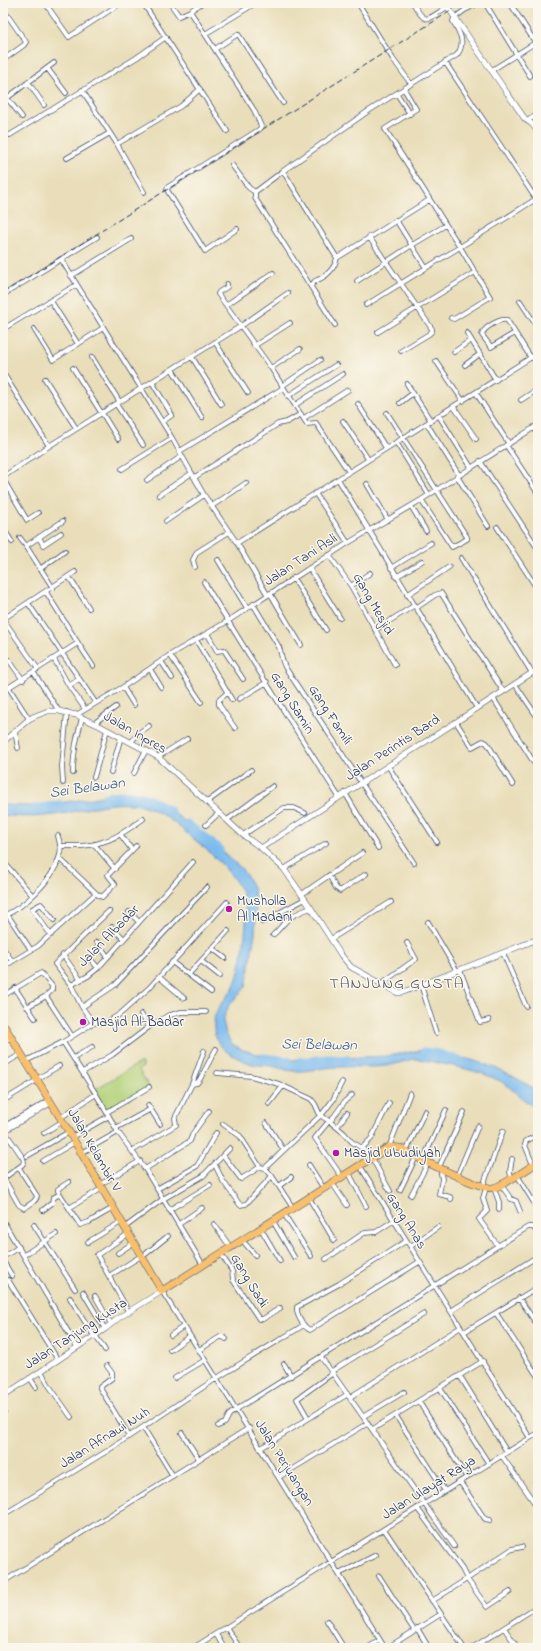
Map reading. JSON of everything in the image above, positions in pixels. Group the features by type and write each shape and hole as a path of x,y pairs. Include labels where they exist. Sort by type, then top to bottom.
{"main road":[{"name":"Jalan Kelambir V","path":"3,1024 72,1137 162,1291"},
{"path":"162,1291 389,1148 400,1148 457,1176 491,1186 514,1177 535,1163"}],"street":[{"path":"45,3 69,37 122,3"},
{"path":"143,3 227,131"},
{"path":"170,3 179,16 202,3"},
{"path":"205,34 256,3"},
{"path":"358,3 411,84"},
{"path":"413,3 420,15 425,19 430,18 447,5 528,121 538,132"},
{"path":"455,16 479,3"},
{"path":"485,3 530,76"},
{"path":"492,70 537,41 510,3"},
{"path":"3,10 26,42 3,60"},
{"path":"190,11 254,110 261,126 260,129 168,187 167,190 205,251 237,229"},
{"path":"335,325 312,286 255,198 256,192 283,170 444,62 457,55 462,47 462,40 454,21 455,16"},
{"path":"215,49 238,34 282,102"},
{"path":"10,135 136,58 166,37"},
{"path":"366,305 536,199 444,62"},
{"path":"7,98 54,63"},
{"path":"47,68 66,93"},
{"path":"28,82 44,105"},
{"path":"117,144 181,106 200,89"},
{"path":"404,89 416,108 410,114 385,129 490,297 454,318 451,318"},
{"path":"82,90 117,144 144,192"},
{"path":"3,93 22,117"},
{"path":"397,94 410,114"},
{"path":"528,121 538,114"},
{"path":"67,158 110,133"},
{"path":"232,165 249,188 256,192"},
{"path":"283,170 337,258"},
{"path":"307,280 315,281 322,279 335,266 337,258 429,200"},
{"path":"396,220 426,268"},
{"path":"357,281 446,225"},
{"path":"3,295 97,237"},
{"path":"369,237 432,331 401,351"},
{"path":"71,276 131,239"},
{"path":"61,259 180,451 204,496 237,543 301,645"},
{"path":"378,332 475,272"},
{"path":"226,305 273,273"},
{"path":"312,286 315,281"},
{"path":"227,284 227,287 218,294 271,368 308,425 316,423 350,472"},
{"path":"3,330 76,285"},
{"path":"38,513 26,520 3,478 76,428 241,326 288,293"},
{"path":"51,301 78,344"},
{"path":"520,301 538,328"},
{"path":"515,333 491,347 482,335 483,331 504,319 507,320 531,358"},
{"path":"254,346 290,323"},
{"path":"34,329 53,360 103,328"},
{"path":"467,333 496,380"},
{"path":"454,352 471,340"},
{"path":"215,342 248,393"},
{"path":"271,368 300,349"},
{"path":"237,543 538,353"},
{"path":"465,365 480,354"},
{"path":"192,357 221,404"},
{"path":"92,358 143,445"},
{"path":"180,451 282,387 320,360"},
{"path":"436,361 463,401"},
{"path":"288,396 336,365"},
{"path":"73,368 118,439"},
{"path":"172,369 202,418"},
{"path":"3,374 49,446"},
{"path":"294,405 343,374"},
{"path":"45,379 76,428"},
{"path":"152,382 172,415 162,422"},
{"path":"407,384 458,476 488,526"},
{"path":"521,400 538,389"},
{"path":"304,418 348,390"},
{"path":"400,403 413,393"},
{"path":"476,393 537,492"},
{"path":"358,404 386,448"},
{"path":"454,407 476,439"},
{"path":"387,413 467,537 454,548 451,546 422,500"},
{"path":"159,496 278,424 287,422 301,414"},
{"path":"439,416 471,468"},
{"path":"343,421 368,459"},
{"path":"536,426 538,434"},
{"name":"Jalan Tani Asli","path":"76,715 95,702 123,687 170,655 228,621 348,543 422,500 536,426"},
{"path":"122,469 172,438"},
{"path":"396,442 429,495"},
{"path":"146,480 182,456"},
{"path":"480,461 538,549"},
{"path":"338,479 396,577 416,607 477,708"},
{"path":"212,506 246,483"},
{"path":"367,484 388,520"},
{"path":"315,493 348,543"},
{"path":"166,521 204,496"},
{"path":"410,506 426,531"},
{"path":"26,546 63,521"},
{"path":"497,527 538,590"},
{"path":"3,528 12,542"},
{"path":"195,567 193,560 198,552 229,532"},
{"path":"39,537 43,545 61,533"},
{"path":"20,538 53,588"},
{"path":"391,568 432,543"},
{"path":"40,569 65,551"},
{"name":"Gang Mesjid","path":"329,555 351,586 396,665"},
{"path":"461,558 532,673"},
{"path":"218,560 247,608"},
{"path":"396,577 422,561"},
{"path":"407,595 449,567"},
{"path":"309,568 340,618"},
{"path":"38,669 3,619 76,572"},
{"path":"351,586 370,573"},
{"path":"69,577 89,608"},
{"path":"293,578 326,630"},
{"name":"Gang Samin","path":"204,582 339,797"},
{"path":"46,592 93,666"},
{"path":"375,630 441,593 504,691"},
{"path":"28,603 95,702"},
{"name":"Gang Famili","path":"253,604 279,647 281,652 280,658 414,863"},
{"path":"207,633 217,651 224,650 242,679"},
{"path":"196,640 232,700"},
{"path":"3,692 78,643"},
{"path":"170,655 201,702"},
{"path":"54,659 69,686 85,709"},
{"path":"9,660 23,680"},
{"path":"161,661 172,678"},
{"path":"150,669 161,687"},
{"name":"Jalan Perintis Bard","path":"261,848 538,669"},
{"path":"34,673 59,711"},
{"path":"69,686 79,679"},
{"path":"239,699 267,682"},
{"path":"515,684 538,718"},
{"path":"123,687 134,705"},
{"path":"9,688 29,719"},
{"path":"228,692 219,700 219,705 235,728"},
{"path":"493,698 538,769"},
{"path":"96,724 97,721 116,707"},
{"name":"Jalan Inpres","path":"3,742 29,719 42,713 59,711 76,715 146,750 158,757 189,787 284,869 302,894 331,940 351,967 398,993 421,985"},
{"path":"63,783 62,766 67,712"},
{"path":"73,773 75,743 82,718"},
{"path":"456,722 472,747 485,741 513,785"},
{"path":"131,742 140,732 149,726"},
{"path":"94,777 107,730"},
{"path":"15,732 18,748"},
{"path":"111,772 121,737"},
{"path":"158,757 187,738"},
{"path":"134,773 146,750"},
{"path":"388,766 437,842"},
{"path":"207,802 251,770"},
{"path":"227,820 273,786"},
{"path":"345,793 378,848"},
{"path":"243,835 284,808 294,808 305,813"},
{"path":"206,825 219,813"},
{"path":"61,846 94,844 102,842 120,834 143,819"},
{"path":"120,834 132,850"},
{"path":"31,950 5,915 27,900 51,875 59,858 61,846 58,836"},
{"path":"284,869 305,857 326,842"},
{"path":"94,844 115,869"},
{"path":"59,858 102,897 114,886 114,883 108,876 136,846"},
{"path":"302,894 362,853"},
{"path":"3,861 32,895"},
{"name":"Jalan Albadar","path":"71,985 98,968 193,862"},
{"path":"328,875 336,888 340,890 366,874"},
{"path":"82,1007 115,985 207,887"},
{"path":"3,967 31,950 51,935 96,893"},
{"path":"262,922 305,899"},
{"path":"27,900 51,935"},
{"path":"26,1061 63,1042 93,1023 107,1022 120,1014 159,977 227,902"},
{"path":"331,940 391,902"},
{"path":"32,909 41,904 54,920"},
{"path":"273,935 281,929 285,922 299,912 311,908"},
{"path":"93,1023 82,1007 71,985 55,965 63,955 109,911"},
{"path":"129,912 139,922"},
{"path":"428,922 458,970 480,1022 489,1020"},
{"path":"112,927 124,939"},
{"path":"189,974 228,931"},
{"path":"436,1033 421,985 538,939"},
{"path":"96,942 108,957"},
{"path":"382,983 416,959 407,943"},
{"path":"3,948 12,961"},
{"path":"212,948 225,958"},
{"path":"503,953 526,1006"},
{"path":"63,955 80,980"},
{"path":"88,957 98,968"},
{"path":"201,961 220,976"},
{"path":"172,962 211,992"},
{"path":"3,996 41,972 52,986 52,990 46,996 27,1007"},
{"path":"159,977 184,998"},
{"path":"15,988 35,1018"},
{"path":"46,996 72,1036"},
{"path":"83,1072 126,1046 149,1027 176,1013 190,1011 206,1012"},
{"path":"141,1014 149,1027"},
{"path":"3,1042 12,1037"},
{"path":"63,1042 83,1072 117,1130 140,1161 204,1265"},
{"path":"74,1058 92,1047"},
{"path":"192,1084 197,1083 200,1079 216,1048"},
{"path":"132,1151 176,1125 175,1118 192,1084 204,1051"},
{"path":"8,1062 21,1054"},
{"path":"3,1101 59,1066"},
{"path":"217,1073 250,1076 283,1086 293,1092 311,1099 316,1104 320,1115 337,1127 352,1142 362,1148 372,1159 390,1191"},
{"path":"223,1155 241,1179 262,1167 320,1115 333,1100 342,1082"},
{"path":"269,1104 283,1086"},
{"path":"43,1161 72,1137 149,1087"},
{"path":"389,1148 410,1093"},
{"path":"44,1133 96,1094"},
{"path":"342,1177 315,1138 352,1095"},
{"path":"19,1168 37,1196 35,1202 24,1208 22,1208 4,1178 24,1164 23,1158 3,1130 50,1101"},
{"path":"362,1148 371,1139 389,1103"},
{"path":"81,1153 149,1107 160,1124"},
{"path":"406,1152 425,1110"},
{"path":"412,1195 423,1160 446,1110"},
{"path":"145,1169 190,1141 193,1133 209,1111"},
{"path":"451,1199 450,1197 439,1194 442,1180 440,1167 464,1112"},
{"path":"337,1127 347,1113"},
{"path":"266,1123 283,1149"},
{"path":"223,1124 240,1136 262,1167 272,1176 293,1208"},
{"path":"457,1176 478,1126"},
{"path":"498,1246 479,1219 487,1211 483,1198 491,1186 503,1131"},
{"path":"156,1189 197,1166 216,1133"},
{"path":"27,1156 72,1137"},
{"path":"532,1138 526,1141 525,1145 535,1163"},
{"path":"128,1312 97,1254 125,1228 163,1200 203,1176 230,1148"},
{"path":"512,1159 510,1171 536,1206"},
{"path":"400,1190 423,1160"},
{"path":"69,1208 140,1161"},
{"path":"215,1165 224,1181 242,1206 246,1204 272,1176"},
{"path":"309,1165 324,1189"},
{"name":"Gang Anas","path":"360,1166 530,1438"},
{"path":"349,1173 366,1206"},
{"path":"279,1186 291,1177"},
{"path":"69,1182 58,1190 82,1226 113,1208"},
{"path":"332,1184 347,1205"},
{"path":"169,1210 210,1185"},
{"path":"491,1186 499,1202 498,1209"},
{"path":"491,1186 516,1201 520,1211"},
{"path":"43,1210 52,1204 53,1198 60,1194"},
{"path":"309,1198 334,1240"},
{"path":"179,1224 202,1208"},
{"path":"284,1214 312,1256"},
{"path":"3,1221 77,1347"},
{"path":"273,1221 294,1257"},
{"path":"326,1259 364,1233 376,1232 393,1221"},
{"path":"214,1224 231,1248"},
{"path":"34,1225 75,1289"},
{"path":"218,1426 225,1423 229,1415 237,1409 435,1286 528,1226 534,1227 538,1233"},
{"path":"411,1246 438,1227"},
{"path":"88,1242 125,1228"},
{"path":"3,1232 7,1229"},
{"path":"260,1229 280,1261"},
{"path":"24,1255 56,1234"},
{"path":"109,1276 141,1257 168,1236"},
{"path":"242,1240 255,1255"},
{"path":"406,1241 339,1284 297,1307 304,1325 310,1330 419,1262"},
{"path":"118,1253 133,1243"},
{"path":"3,1257 19,1247"},
{"name":"Gang Sadi","path":"220,1254 232,1271 233,1280 259,1319 263,1319 280,1308"},
{"path":"451,1311 538,1256"},
{"path":"3,1261 12,1276"},
{"path":"8,1280 58,1360"},
{"path":"464,1332 538,1287"},
{"name":"Jalan Tanjung Kusta","path":"3,1396 95,1336 128,1312 162,1291"},
{"name":"Jalan Perjuangan","path":"162,1291 386,1648"},
{"path":"83,1292 105,1329"},
{"path":"95,1296 111,1324"},
{"path":"70,1298 105,1350"},
{"path":"519,1298 538,1326"},
{"path":"496,1312 538,1377"},
{"path":"308,1418 297,1399 333,1372 424,1314"},
{"name":"Jalan Afnawi Nuh","path":"3,1515 304,1325"},
{"path":"171,1334 184,1326"},
{"path":"261,1448 308,1418 461,1327"},
{"path":"170,1350 190,1336"},
{"path":"199,1350 220,1337 226,1339"},
{"path":"321,1357 364,1416 454,1546"},
{"path":"175,1378 205,1360"},
{"path":"373,1429 482,1362"},
{"path":"284,1364 291,1376"},
{"path":"107,1366 112,1373 112,1378 100,1386 100,1388 130,1436"},
{"path":"41,1371 71,1417"},
{"path":"460,1376 507,1452"},
{"path":"30,1378 36,1387"},
{"path":"440,1388 489,1464"},
{"path":"364,1416 404,1392"},
{"path":"419,1402 467,1478"},
{"path":"396,1416 445,1491"},
{"path":"279,1477 368,1423"},
{"path":"143,1427 173,1476"},
{"path":"3,1582 249,1428"},
{"path":"182,1433 199,1459"},
{"name":"Jalan Ulayat Raya","path":"193,1648 538,1433"},
{"path":"502,1456 538,1508"},
{"path":"460,1482 485,1519 490,1520"},
{"path":"417,1508 462,1569 487,1607 510,1592"},
{"path":"384,1529 464,1648"},
{"path":"432,1601 512,1549 522,1547"},
{"path":"339,1574 376,1555"},
{"path":"379,1576 429,1648"},
{"path":"472,1648 538,1606"},
{"path":"386,1648 441,1614"},
{"path":"327,1621 344,1648"},
{"path":"226,1627 240,1648"},
{"path":"504,1628 518,1648"},
{"path":"216,1634 224,1648"},
{"path":"367,1648 380,1640"}],"green space":[{"path":"141,1062 143,1067 139,1070 149,1087 105,1113 92,1091"}],"water":[{"name":"Sei Belawan","path":"111,794 132,794 143,796 169,809 214,844 241,868 254,890 256,911 255,933 246,987 229,1005 223,1020 226,1034 232,1044 243,1050 261,1055 292,1060 386,1056 423,1050 472,1060 495,1068 538,1091 538,1108 528,1103 505,1084 491,1077 471,1070 419,1059 379,1067 333,1067 294,1071 272,1066 253,1064 227,1052 218,1042 214,1029 214,1021 222,1003 233,988 241,965 246,909 240,889 232,876 220,863 175,823 152,809 136,804 102,806 50,816 22,817 3,815 3,805 48,807 65,802"}],"waterway":[{"name":"Sei Belawan","path":"106,796 115,794 132,794 156,802 171,811"},
{"name":"Sei Belawan","path":"35,808 60,804"},
{"name":"Sei Belawan","path":"187,823 220,849"},
{"name":"Sei Belawan","path":"424,1051 444,1054 463,1062"},
{"name":"Sei Belawan","path":"263,1057 288,1060"},
{"name":"Sei Belawan","path":"299,1061 327,1058 348,1059"}],"railway":[{"path":"3,293 463,3"}],"place":[{"name":"Musholla Al Madani","path":"229,909"},
{"name":"Masjid Al-Badar","path":"83,1022"},
{"name":"Masjid Ubudiyah","path":"336,1153"}],"district":[{"name":"TANJUNG GUSTA","path":"397,984"}]}
